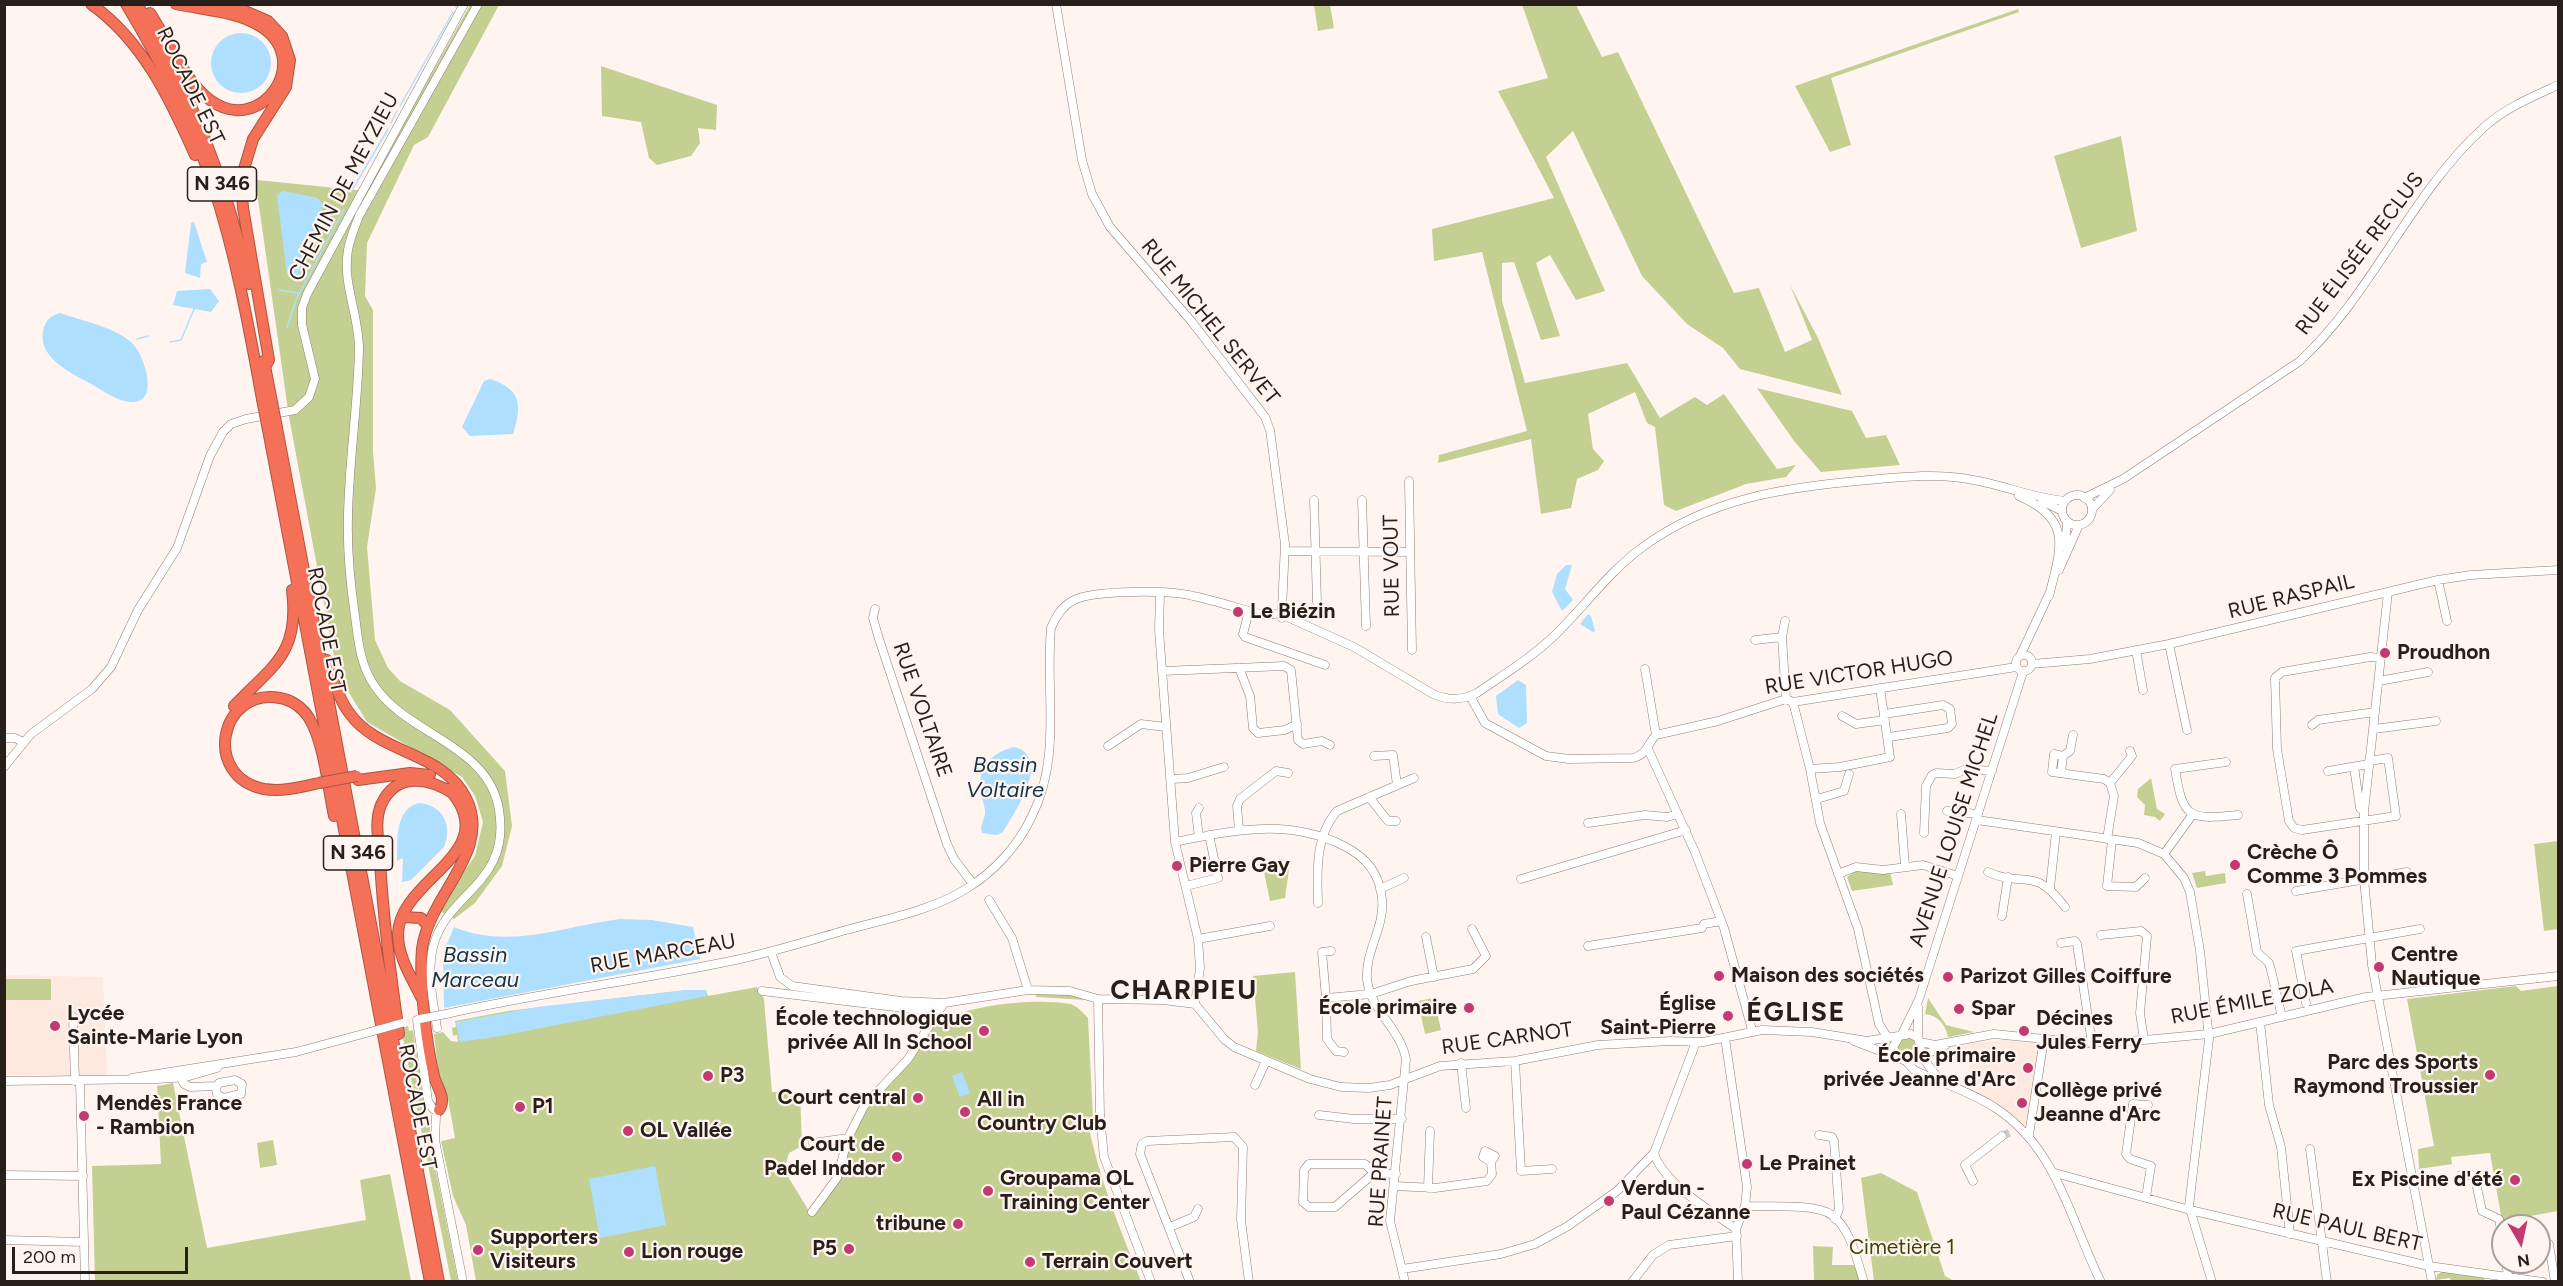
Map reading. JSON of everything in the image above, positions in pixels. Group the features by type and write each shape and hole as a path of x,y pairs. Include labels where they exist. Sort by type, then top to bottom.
{"highway":[{"path":"91,4 122,30 149,65 186,136 215,210 222,214"},
{"name":"ROCADE EST","path":"126,4 184,112 222,214 266,398 315,627 439,1281"},
{"path":"141,7 192,80 212,101 224,108 243,110 258,105 272,95 280,82 283,64 279,45 271,34 258,25 239,17 176,4"},
{"path":"215,4 245,11 268,21 282,36 290,60 286,87 253,139 241,179 243,208 269,360 265,367"},
{"name":"ROCADE EST","path":"141,7 184,90 221,182 242,255 265,367 266,398"},
{"name":"ROCADE EST","path":"272,429 292,557 430,1281"},
{"path":"292,557 289,567 294,609 291,634 274,666 228,713 221,727 220,754 231,776 242,786 253,791 278,794 409,768 430,771 455,783"},
{"path":"315,627 321,635 339,696 351,716 375,736 432,765 455,783 465,795 472,811 472,842 427,925 422,948 425,1004 433,1069 442,1099 436,1112"},
{"path":"319,785 271,789 244,781 231,767 225,750 227,726 236,713 250,701 271,697 287,699 305,712 315,731 346,868 353,875"},
{"path":"357,778 419,774 443,782 454,795 464,818 465,830 460,846 449,863 414,897 402,916 398,932 403,962 425,1004"},
{"path":"401,1080 404,1072 386,940 378,821 380,806 386,796 407,782 431,782 454,795"},
{"path":"402,916 421,918 427,925"},
{"path":"399,945 406,950 422,948"}],"street":[{"name":"CHEMIN DE MEYZIEU","path":"23,742 92,689 111,667 138,610 177,548 210,456 223,432 231,424 246,419 294,410 309,397 315,379 302,325 307,294 464,4"},
{"path":"437,1028 431,978 433,946 447,920 482,881 492,865 497,851 500,818 496,797 476,765 392,705 374,685 361,656 348,539 359,350 347,261 350,238 359,216 478,4"},
{"name":"RUE MICHEL SERVET","path":"1056,4 1079,139 1092,194 1110,227 1192,322 1264,417 1270,430 1285,551 1281,613"},
{"name":"RUE ÉLISÉE RECLUS","path":"2084,498 2123,479 2300,361 2317,345 2343,313 2428,191 2466,146 2484,127 2508,109 2559,85"},
{"path":"1950,476 2020,496 2049,514 2058,530 2060,540 2049,596"},
{"path":"1645,669 1656,735 1641,756 1633,758 1569,759 1546,756 1485,723 1470,696 1553,637 1603,583 1639,550 1697,514 1724,504 1768,492 1839,482 1950,476 2024,494 2065,501 2077,496 2084,498 2092,509 2087,521 2079,525 2067,522"},
{"name":"RUE ÉLISÉE RECLUS","path":"2092,509 2123,479"},
{"name":"RUE VOUT","path":"1409,481 1412,650"},
{"path":"2024,494 2062,511"},
{"path":"1314,500 1317,602"},
{"path":"1362,500 1365,626"},
{"path":"2055,583 2064,552 2067,522 2062,511 2065,501"},
{"path":"2031,636 2030,669 2023,672 2016,667 2015,662 2031,636 2079,525"},
{"path":"1285,551 1410,552"},
{"name":"RUE RASPAIL","path":"2031,661 2062,663 2169,644 2438,580 2471,575 2559,570"},
{"path":"2438,580 2447,621"},
{"path":"2388,592 2364,812 2364,879 2368,938 2432,1281"},
{"path":"771,951 780,977 792,986 901,1001 944,1003 1028,990 1070,991 1098,999 1163,1000 1195,1004 1200,968 1198,939 1176,842 1173,780 1166,727 1160,593"},
{"name":"RUE MARCEAU","path":"226,1064 304,1050 419,1019 771,951 936,904 974,884 1011,850 1032,817 1041,797 1051,744 1050,637 1059,612 1072,601 1086,596 1160,593 1192,595 1249,611 1281,613 1354,647 1433,694 1453,700 1470,696"},
{"name":"RUE VOLTAIRE","path":"875,609 873,618 879,639 947,844 954,859 974,884"},
{"path":"1249,611 1243,634 1245,637 1325,665"},
{"path":"1785,621 1782,637 1790,700 1810,769 1820,823 1858,929 1879,1024 1888,1038"},
{"path":"1755,640 1782,637"},
{"path":"2169,644 2187,730"},
{"path":"2136,650 2143,690"},
{"path":"2020,656 2031,661"},
{"path":"2328,771 2388,758 2396,816 2364,822 2350,821 2302,830 2294,828 2289,821 2277,749 2277,713 2273,687 2275,678 2282,672 2370,657 2381,658"},
{"path":"1163,671 1284,666 1291,670 1298,740 1303,744 1322,741 1330,745"},
{"name":"RUE VICTOR HUGO","path":"1656,735 1718,721 1790,700 2016,667"},
{"path":"1239,668 1250,696 1253,728 1258,733 1286,730 1297,724"},
{"name":"AVENUE LOUISE MICHEL","path":"1900,1036 1919,999 2023,672"},
{"path":"2379,681 2428,672"},
{"path":"1810,769 1840,767 1887,759 1891,754 1880,688"},
{"path":"1842,716 1856,724 1943,705 1950,709 1952,724 1948,728 1889,737"},
{"path":"2312,725 2319,720 2375,712"},
{"path":"2373,729 2436,721"},
{"path":"1108,746 1141,724 1166,727"},
{"path":"2073,735 2070,751 2063,756 2054,754 2052,772 2104,779 2110,783 2114,796 2107,886 2136,887 2145,878"},
{"path":"4,738 15,738 23,742 4,767"},
{"path":"1648,749 1686,830 1721,921 1752,1030"},
{"path":"2110,783 2132,756 2130,751"},
{"path":"1374,756 1393,755 1397,785"},
{"path":"2226,762 2175,769 2180,797 2193,814 2204,819 2238,815"},
{"path":"1173,780 1224,767"},
{"path":"2354,767 2360,808 2364,812"},
{"path":"1924,833 1926,786 1932,775 1936,773 1954,774 1966,768 1992,771"},
{"path":"1239,830 1237,806 1240,799 1276,771 1288,773"},
{"path":"1817,799 1844,791 1849,774"},
{"path":"1318,903 1316,860 1337,811 1414,778"},
{"path":"1369,797 1388,821 1396,820"},
{"path":"1199,808 1196,813 1200,837"},
{"path":"1947,811 2056,832 2138,843 2164,854 2178,868 2190,892 2206,988 2209,1034 2190,1210 2212,1281"},
{"path":"1588,823 1645,815 1667,817 1678,814"},
{"path":"1901,814 1905,866"},
{"path":"2164,854 2193,814"},
{"path":"1176,842 1239,830 1281,827 1324,837 1354,851 1369,864 1377,877 1383,900 1380,925 1368,962 1367,978 1371,994"},
{"path":"1521,879 1686,830"},
{"path":"2050,888 2056,832"},
{"path":"1186,886 1218,878 1209,835"},
{"path":"1838,874 1856,867 1883,870 1923,865 1958,876"},
{"path":"1988,872 2040,881 2050,888 2065,907"},
{"path":"2296,891 2407,872"},
{"path":"2040,881 2050,873"},
{"path":"2002,916 2008,877"},
{"path":"1380,889 1404,878"},
{"path":"2247,894 2257,952 2269,963 2282,1017"},
{"path":"989,900 1012,938 1028,990"},
{"path":"1588,946 1702,928 1704,924 1721,921"},
{"path":"1198,939 1270,926"},
{"path":"1326,998 1371,994 1473,969 1486,956 1472,929"},
{"path":"2306,1003 2296,951 2420,929"},
{"path":"2101,935 2141,931 2147,936 2140,1013 2144,1040"},
{"path":"1426,937 1434,977"},
{"path":"2061,943 2075,941 2077,944 2092,1044"},
{"path":"1331,951 1322,952 1327,1039 1336,1051 1344,1052"},
{"name":"RUE ÉMILE ZOLA","path":"1919,1040 1932,1045 1994,1034 2092,1044 2209,1034 2378,996 2559,976"},
{"path":"762,991 920,1010 934,1008 944,1003"},
{"name":"RUE PRAINET","path":"1371,994 1401,1039 1406,1059 1406,1080 1390,1221 1405,1281"},
{"path":"1098,999 1100,1116 1104,1158 1151,1281"},
{"name":"AVENUE LOUISE MICHEL","path":"1919,999 1919,1040"},
{"path":"812,1212 837,1178 848,1138 864,1106 908,1059 944,1003"},
{"name":"RUE CARNOT","path":"1195,1004 1224,1039 1234,1047 1310,1079 1341,1087 1369,1088 1406,1080 1440,1066 1461,1063 1515,1061 1587,1046 1670,1041 1695,1042 1725,1038 1752,1030 1806,1032 1854,1041"},
{"path":"73,1017 83,1176 85,1281"},
{"path":"419,1019 428,1101 436,1112 435,1140 463,1281"},
{"path":"2260,1022 2269,1105 2282,1147 2290,1234"},
{"path":"1854,1041 1911,1034 1919,1040 1919,1053 1940,1080"},
{"path":"1900,1036 1893,1047 1914,1070 1990,1105 2016,1128 2029,1136 2055,1173 2101,1281"},
{"path":"1725,1038 1744,1164 1745,1206 1736,1233 1738,1281"},
{"path":"2029,1136 2044,1039"},
{"path":"1854,1041 1902,1059 1914,1059 1919,1053"},
{"path":"1402,1269 1501,1254 1535,1244 1568,1226 1617,1191 1654,1153 1695,1042"},
{"name":"RUE ÉMILE ZOLA","path":"1919,1053 1935,1051 1952,1042"},
{"path":"1935,1051 1932,1062 1940,1080"},
{"path":"1254,1084 1266,1061"},
{"path":"1515,1061 1521,1171 1552,1169"},
{"path":"1461,1063 1466,1108"},
{"path":"132,1078 226,1064"},
{"path":"4,1080 78,1081 181,1078 204,1073 226,1064"},
{"path":"181,1078 184,1084 190,1087 217,1086"},
{"path":"2146,1197 2151,1166 2142,1161 2130,1159 2126,1154 2133,1104 2148,1105"},
{"path":"1319,1115 1354,1119 1402,1119"},
{"path":"1428,1188 1430,1131"},
{"path":"1819,1135 1832,1137 1834,1140 1839,1209 1836,1219"},
{"path":"1973,1181 1965,1165 1991,1142 2002,1136"},
{"path":"1190,1281 1140,1154 1142,1144 1147,1141 1234,1137 1238,1139 1243,1147 1241,1220 1249,1281"},
{"path":"813,1143 848,1138"},
{"path":"2310,1149 2327,1281"},
{"path":"1654,1153 1656,1160 1680,1187 1736,1233"},
{"path":"1394,1186 1428,1188 1487,1181 1492,1174 1491,1162"},
{"path":"1374,1173 1335,1207 1309,1207 1303,1202 1304,1170 1309,1164 1365,1164 1374,1173 1396,1174"},
{"name":"RUE PAUL BERT","path":"2055,1173 2190,1210 2429,1266 2543,1281"},
{"path":"4,1175 83,1176"},
{"path":"2461,1175 2475,1178 2482,1211 2491,1215"},
{"path":"1745,1206 1816,1209 1836,1219 1849,1240 1864,1281"},
{"path":"1170,1227 1194,1217 1198,1209"},
{"path":"1632,1281 1653,1255 1669,1245 1736,1233"},
{"path":"4,1240 84,1242"},
{"path":"2551,1256 2555,1281"}],"shaded area":[{"name":"Lycée Sainte-Marie Lyon","path":"5,975 103,977 107,1076 5,1075"},
{"path":"2007,1040 2036,1043 2040,1048 2027,1127 1969,1085 1969,1063 1947,1061 1947,1050 1972,1043"}],"green space":[{"path":"470,5 499,5 428,137 414,145 367,243 365,296 373,310 373,452 376,488 367,547 375,640 388,668 400,681 450,710 505,771 512,826 502,866 475,903 454,919 438,910 475,856 483,822 475,796 462,777 367,722 337,673 289,417 257,180 366,191"},
{"path":"1314,5 1330,5 1334,28 1318,31"},
{"path":"1522,5 1576,5 1602,57 1618,52 1734,293 1759,288 1785,352 1812,340 1790,285 1818,338 1842,395 1740,369 1723,348 1687,324 1642,276 1573,131 1546,157 1605,291 1576,300 1550,255 1536,263 1560,336 1541,340 1514,262 1502,263 1502,301 1525,383 1627,363 1660,418 1695,397 1707,405 1724,394 1777,469 1796,465 1786,477 1746,484 1676,511 1664,505 1655,427 1647,423 1635,392 1588,414 1593,449 1604,461 1598,470 1577,479 1571,508 1541,514 1531,439 1438,463 1439,455 1527,431 1482,252 1434,261 1432,229 1554,198 1498,91 1548,78"},
{"path":"2018,9 2019,12 1831,78 1851,145 1830,152 1795,86"},
{"path":"601,66 717,105 716,130 698,128 700,143 691,156 657,165 649,158 641,122 602,116"},
{"path":"2121,136 2137,231 2081,248 2054,156"},
{"path":"1757,388 1852,411 1866,438 1886,435 1900,465 1821,472 1794,441"},
{"path":"2151,778 2157,809 2165,814 2160,821 2155,817 2144,815 2145,805 2137,797 2138,789"},
{"path":"2558,841 2558,929 2544,931 2534,844"},
{"path":"1290,862 1285,898 1270,901 1263,867"},
{"path":"1856,871 1890,872 1893,885 1852,891 1847,877"},
{"path":"2205,871 2206,876 2225,873 2226,883 2197,888 2192,873"},
{"path":"1295,972 1301,1069 1256,1051 1258,1032 1253,976"},
{"path":"5,979 51,979 51,1000 5,1000"},
{"name":"Parc des Sports Raymond Troussier","path":"2516,986 2521,991 2558,986 2558,1211 2541,1214 2501,1214 2490,1153 2451,1157 2452,1164 2419,1169 2418,1149 2434,1146 2407,999"},
{"name":"OL Vallée","path":"757,987 764,999 772,1092 800,1092 802,1146 789,1153 784,1170 812,1216 829,1196 840,1177 850,1139 861,1115 940,1015 946,1019 973,1009 1024,1002 1056,1002 1078,1008 1088,1018 1093,1118 1087,1120 1110,1202 1141,1281 476,1281 466,1225 453,1196 441,1141 455,1138 448,1099 439,1077 434,1034 443,1032 451,1041 458,1042 457,1035 453,1036 452,1028 456,1027 455,1021 508,1011 687,990 706,990 708,996"},
{"path":"1036,994 1070,994 1087,1000 1036,997"},
{"path":"1434,998 1441,1030 1425,1034 1418,1001"},
{"path":"1928,998 1946,1025 1974,1032 1948,1037 1941,1021 1925,1014"},
{"path":"408,1026 409,1031 413,1030 426,1115 430,1126 431,1146 458,1281 451,1281 401,1028"},
{"path":"1907,1038 1914,1041 1917,1048 1914,1055 1907,1058 1900,1055 1897,1048 1900,1041"},
{"path":"173,1083 207,1248 366,1220 360,1180 390,1174 411,1281 95,1281 92,1166 161,1164 157,1086"},
{"path":"273,1140 277,1165 260,1168 257,1143"},
{"name":"Cimetière 1","path":"1881,1173 1917,1192 1945,1276 1954,1281 1874,1281 1861,1178"},
{"path":"1813,1246 1833,1247 1832,1265 1854,1265 1860,1281 1814,1281"},
{"path":"2443,1271 2484,1278 2485,1281 2451,1281 2450,1278 2436,1280 2437,1275"}],"water":[{"path":"241,33 262,42 271,63 262,84 241,93 220,84 211,63 220,42"},
{"path":"283,191 318,198 323,206 298,276 292,278 287,275 277,195"},
{"path":"194,222 207,262 201,264 200,278 185,273 191,223"},
{"path":"210,289 219,301 211,312 173,305 177,291"},
{"path":"60,313 108,329 132,343 145,367 148,387 146,395 140,400 126,402 57,363 50,356 42,338 47,322"},
{"path":"490,379 508,388 517,400 518,415 513,434 470,436 462,427 484,381"},
{"path":"1566,565 1572,565 1565,589 1573,600 1562,611 1552,592 1557,574"},
{"path":"1588,614 1591,616 1595,631 1593,632 1580,624"},
{"path":"1518,680 1526,685 1527,723 1519,728 1498,714 1496,696"},
{"name":"Bassin Voltaire","path":"1015,747 1026,753 1030,762 1031,773 1027,786 1003,832 997,835 982,833 981,827 985,813 980,790 982,772 995,756"},
{"path":"419,803 440,812 446,824 446,839 444,847 411,880 402,882 403,858 397,861 399,826 405,812"},
{"name":"Bassin Marceau","path":"620,919 652,920 693,927 700,959 444,1008 443,953 454,927 475,934 516,936"},
{"path":"687,990 706,990 707,996 460,1042 456,1022 537,1007"},
{"path":"962,1072 970,1093 960,1097 952,1076"},
{"path":"655,1166 666,1225 600,1238 589,1179"}],"waterway":[{"path":"400,106 453,12"},
{"path":"391,123 397,111"},
{"path":"351,192 388,129"},
{"path":"287,328 296,300 344,209"},
{"path":"279,290 299,293"},
{"path":"170,342 181,340 195,307"},
{"path":"137,339 148,336"}],"tunnel":[{"path":"2002,1136 2013,1131"}],"place":[{"name":"Le Biézin","path":"1238,612"},
{"name":"Proudhon","path":"2385,653"},
{"name":"Crèche Ô Comme 3 Pommes","path":"2235,865"},
{"name":"Pierre Gay","path":"1177,866"},
{"name":"Centre Nautique","path":"2379,967"},
{"name":"Maison des sociétés","path":"1719,976"},
{"name":"Parizot Gilles Coiffure","path":"1948,977"},
{"name":"École primaire","path":"1469,1008"},
{"name":"Spar","path":"1959,1009"},
{"name":"Église Saint-Pierre","path":"1728,1016"},
{"name":"Lycée Sainte-Marie Lyon","path":"55,1026"},
{"name":"École technologique privée All In School","path":"984,1031"},
{"name":"Décines Jules Ferry","path":"2024,1031"},
{"name":"École primaire privée Jeanne d'Arc","path":"2028,1068"},
{"name":"Parc des Sports Raymond Troussier","path":"2490,1075"},
{"name":"P3","path":"708,1076"},
{"name":"Court central","path":"918,1098"},
{"name":"Collège privé Jeanne d'Arc","path":"2022,1103"},
{"name":"P1","path":"520,1107"},
{"name":"All in Country Club","path":"965,1112"},
{"name":"Mendès France - Rambion","path":"84,1116"},
{"name":"OL Vallée","path":"628,1131"},
{"name":"Court de Padel Inddor","path":"897,1157"},
{"name":"Le Prainet","path":"1747,1164"},
{"name":"Ex Piscine d'été","path":"2515,1180"},
{"name":"Groupama OL Training Center","path":"988,1191"},
{"name":"Verdun - Paul Cézanne","path":"1609,1201"},
{"name":"tribune","path":"958,1224"},
{"name":"P5","path":"849,1249"},
{"name":"Supporters Visiteurs","path":"478,1250"},
{"name":"Lion rouge","path":"629,1252"},
{"name":"Terrain Couvert","path":"1030,1262"}],"district":[{"name":"CHARPIEU","path":"1184,991"},
{"name":"ÉGLISE","path":"1796,1013"}]}
